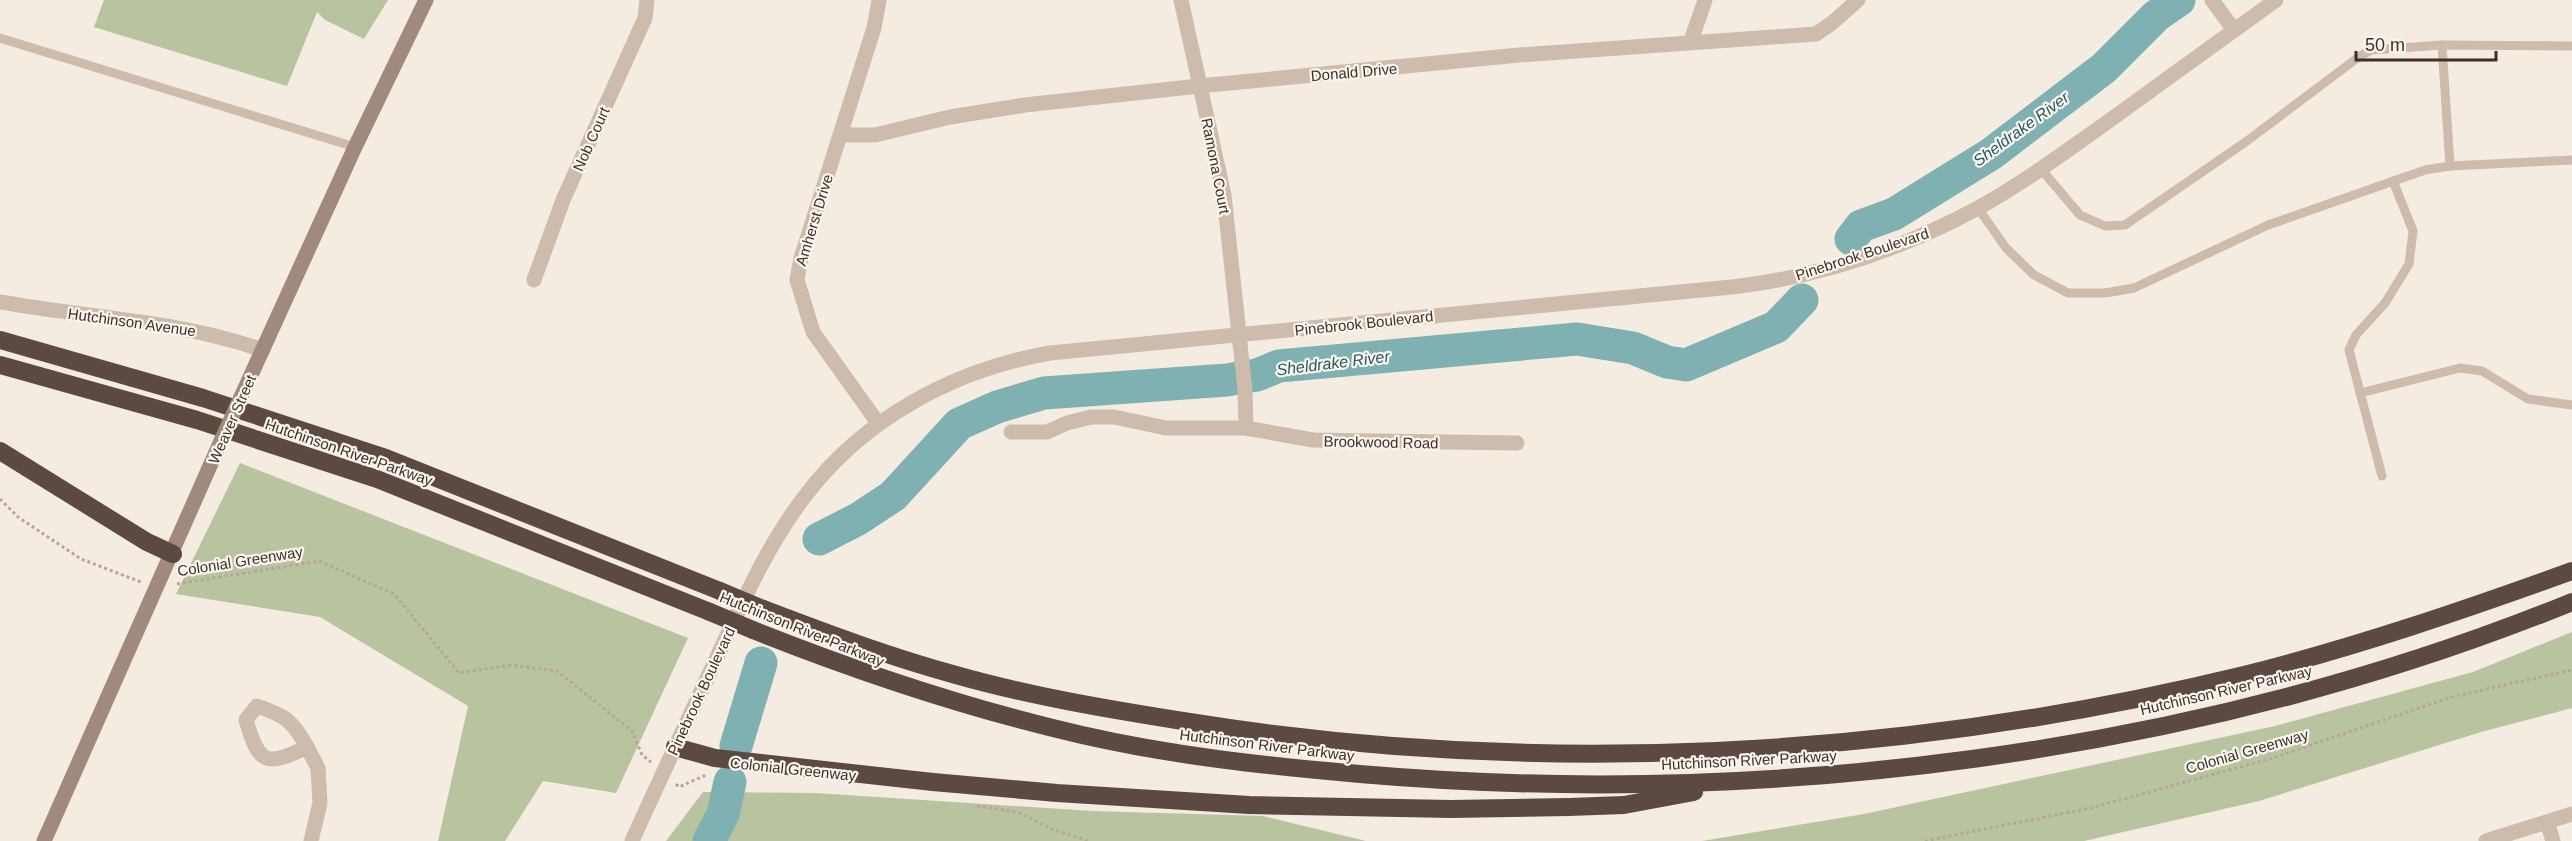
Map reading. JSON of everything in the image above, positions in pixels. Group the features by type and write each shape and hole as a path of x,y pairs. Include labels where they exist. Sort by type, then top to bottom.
{"highway":[{"name":"Hutchinson River Parkway","path":"0,340 203,398 386,458 513,506 832,636 958,676 1026,693 1160,717 1295,736 1431,749 1637,753 1772,748 1909,735 2112,703 2243,675 2428,622 2572,571"},
{"name":"Hutchinson River Parkway","path":"0,365 197,420 366,475 503,527 753,630 875,677 951,701 1085,736 1212,759 1283,768 1482,783 1617,785 1748,781 1949,762 2081,741 2215,714 2278,698 2406,661 2572,602"},
{"path":"0,451 147,542 173,554"},
{"path":"675,747 708,757 933,782 1136,798 1299,806 1450,809 1624,805 1748,781"}],"main road":[{"name":"Weaver Street","path":"44,841 173,554 221,441 355,147 426,0"}],"street":[{"name":"Nob Court","path":"534,280 563,200 645,18 647,0"},
{"name":"Amherst Drive","path":"878,423 813,332 797,280 801,258 874,28 879,0"},
{"name":"Ramona Court","path":"1181,0 1224,195 1239,335"},
{"path":"1691,41 1705,0"},
{"name":"Donald Drive","path":"840,135 875,135 950,117 1025,105 1199,86 1519,55 1691,41 1816,34 1858,0"},
{"path":"2212,0 2234,30"},
{"name":"Pinebrook Boulevard","path":"632,841 750,587 777,538 805,496 841,455 878,423 950,383 1027,357 1102,347 1776,282 1821,271 1900,244 1978,208 2041,169 2276,0"},
{"name":"Hutchinson Avenue","path":"0,302 84,316 180,327 217,334 263,350"},
{"path":"1239,335 1245,390 1246,428"},
{"name":"Brookwood Road","path":"1011,432 1047,432 1066,423 1090,417 1114,417 1166,428 1246,428 1313,440 1517,443"},
{"path":"307,747 318,768 320,803 311,841"},
{"path":"2486,841 2572,814"},
{"path":"2547,822 2553,841"}],"lane":[{"path":"0,38 355,147"},
{"path":"2442,45 2450,166"},
{"path":"2041,169 2080,214 2105,226 2125,225 2247,141 2360,56 2372,50 2442,45 2572,46"},
{"path":"1978,208 2006,248 2034,275 2068,293 2105,293 2134,288 2268,225 2425,170 2450,166 2572,160"},
{"path":"2382,476 2349,350 2352,342 2385,303 2409,264 2413,231 2393,181"},
{"path":"2360,393 2460,368 2482,371 2528,399 2572,405"}],"path":[{"name":"Colonial Greenway","path":"0,499 18,518 81,559 158,587 319,561 394,594 459,673 512,665 557,671 632,731 642,755 679,787 711,773"},
{"name":"Colonial Greenway","path":"1925,841 2091,808 2276,757 2451,697 2572,670"},
{"path":"972,805 1018,812 1052,829 1088,841"}],"green space":[{"path":"104,0 388,0 364,39 325,20 317,12 287,86 94,27"},
{"path":"240,463 688,638 616,793 543,781 505,841 438,841 468,706 320,617 176,594"},
{"path":"2572,632 2572,708 2481,732 2259,801 2084,841 1702,841 1864,814 2275,726 2473,672"},
{"path":"703,792 816,793 1093,811 1263,816 1366,841 666,841"}],"waterway":[{"name":"Sheldrake River","path":"1851,239 1861,226 1894,214 1991,154 2104,68 2156,16 2179,0"},
{"name":"Sheldrake River","path":"819,539 858,519 893,496 959,424 997,407 1044,393 1227,380 1257,375 1279,366 1577,339 1633,348 1667,362 1686,365 1776,327 1802,300"},
{"name":"Sheldrake River","path":"736,746 761,663"},
{"name":"Sheldrake River","path":"709,841 723,814 730,782"}]}
